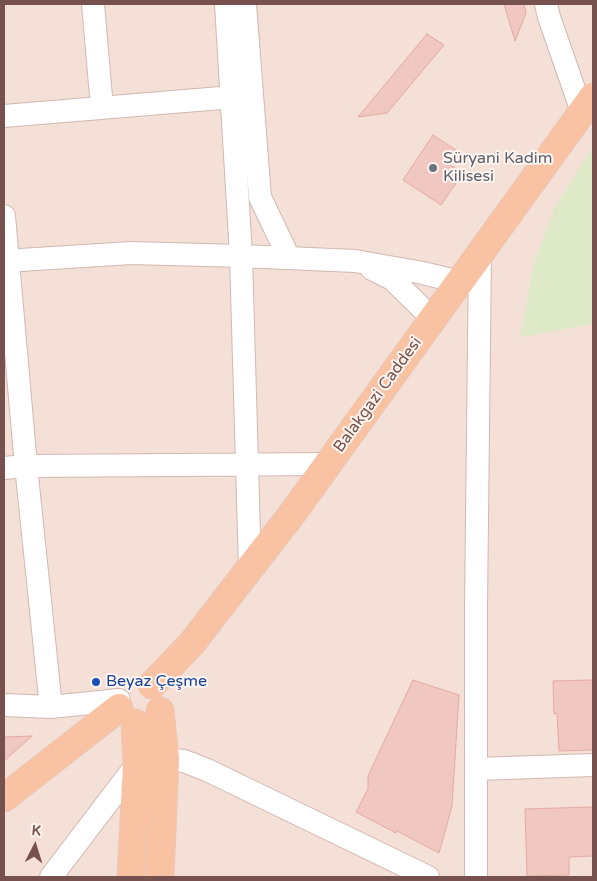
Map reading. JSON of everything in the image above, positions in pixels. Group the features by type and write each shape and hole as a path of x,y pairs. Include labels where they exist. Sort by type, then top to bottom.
{"main road":[{"name":"Balakgazi Caddesi","path":"152,685 192,643 250,568 328,464 588,104"},
{"path":"131,877 137,764 124,710 125,687 131,683 146,682 152,685 161,697 160,711 165,760 160,877"},
{"path":"124,710 142,723 149,722 160,711"},
{"path":"4,798 124,710"}],"street":[{"path":"93,4 102,108"},
{"path":"226,4 233,96 241,256 250,568"},
{"path":"245,4 260,198 289,258"},
{"path":"546,4 548,17 588,104"},
{"path":"4,116 233,96"},
{"path":"4,216 6,261 51,707"},
{"path":"6,261 131,253 355,261 423,273 459,282"},
{"path":"476,877 476,608 480,253"},
{"path":"355,261 392,279 433,319"},
{"path":"4,468 26,466 328,464"},
{"path":"4,705 124,710"},
{"path":"51,877 137,764 165,760 184,762 207,770 428,877"},
{"path":"476,769 593,765"}],"shaded area":[{"path":"4,4 593,4 593,877 4,877"}],"green space":[{"path":"593,146 593,324 520,337 534,262 554,209"}],"building":[{"path":"504,4 524,4 526,13 515,41"},
{"path":"427,34 444,45 387,113 358,117"},
{"name":"Süryani Kadim Kilisesi","path":"433,135 456,150 447,163 463,173 441,205 403,180"},
{"path":"413,680 459,695 452,806 439,853 356,812 368,789 368,776"},
{"path":"593,680 593,750 559,751 557,713 554,714 553,681"},
{"path":"32,736 4,761 4,737"},
{"path":"593,807 593,856 569,857 569,875 527,876 525,809"}],"place":[{"name":"Süryani Kadim Kilisesi","path":"433,168"},
{"name":"Beyaz Çeşme","path":"96,682"}]}
